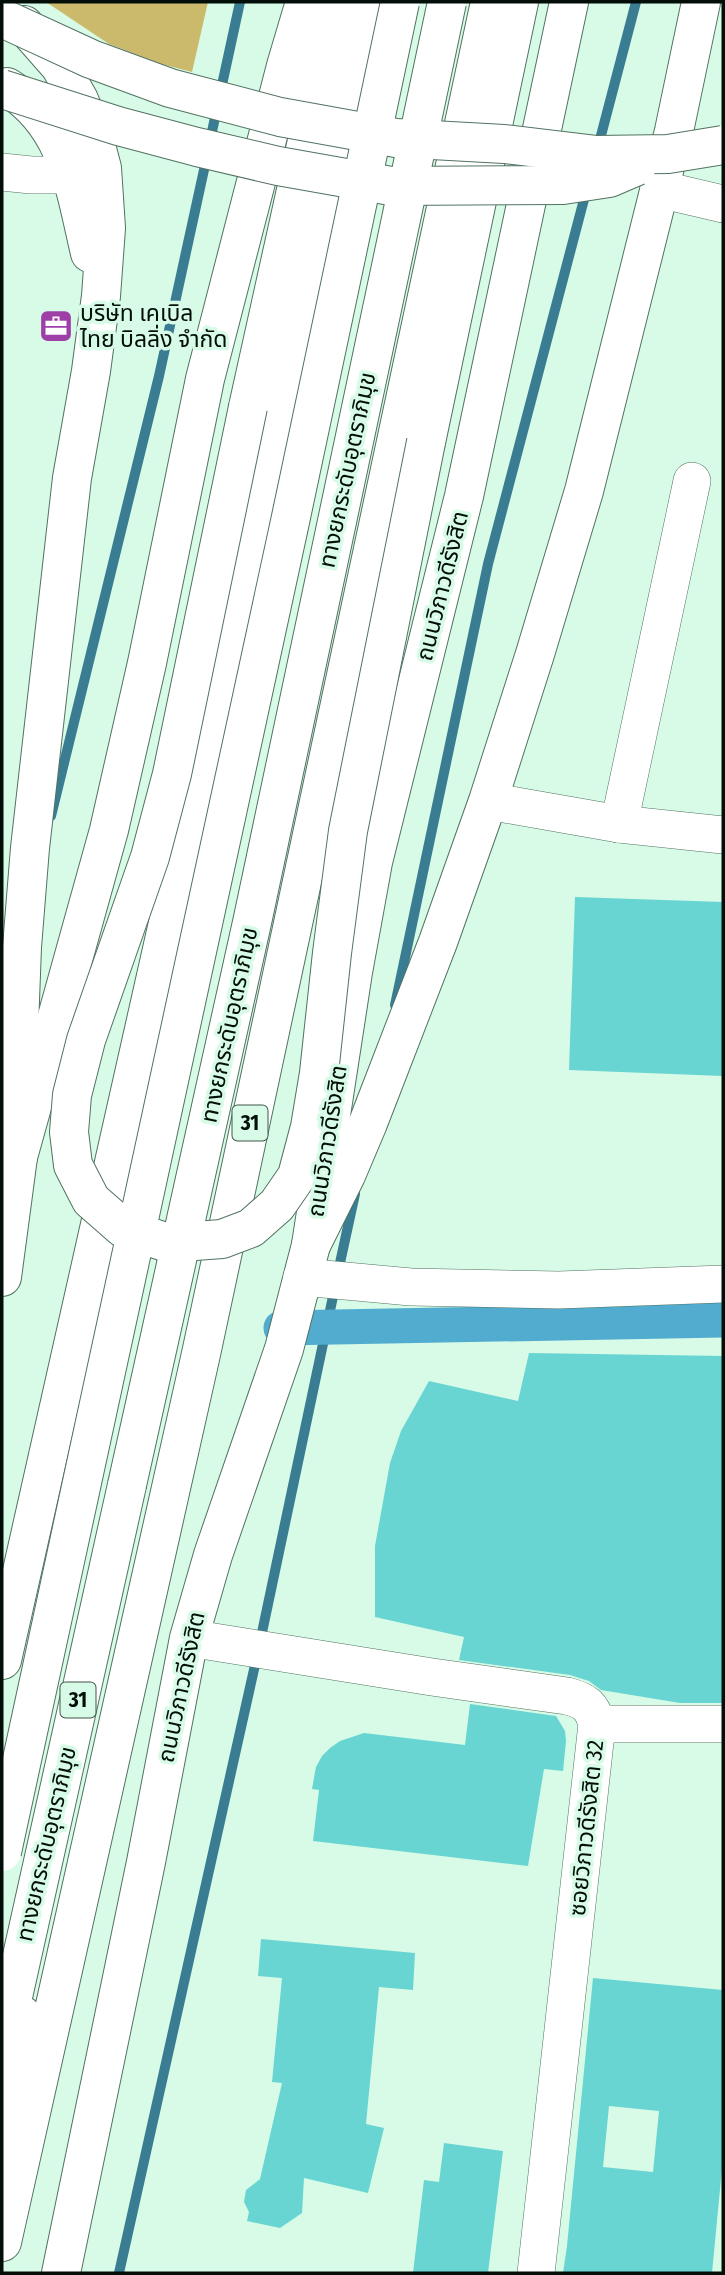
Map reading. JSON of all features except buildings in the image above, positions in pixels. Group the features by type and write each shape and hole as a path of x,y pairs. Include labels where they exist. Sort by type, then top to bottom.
{"main road":[{"path":"2,2 60,66 79,100 93,134 102,168 106,228 101,296 91,371 72,478 30,848 22,947 11,1177 2,1277"},
{"path":"11,1177 109,830 147,663 205,379 305,2"},
{"path":"334,2 314,109 248,407 172,774 150,857 86,1040 72,1095 69,1132 73,1165 91,1200 123,1228 168,1243 222,1239 251,1228 276,1205 297,1175 310,1127 319,1073 348,831 426,442 519,2"},
{"path":"2,1660 279,430 371,2"},
{"name":"ทางยกระดับอุตราภิมุข","path":"2,1852 400,2"},
{"name":"ทางยกระดับอุตราภิมุข","path":"2,2046 253,918 447,2"},
{"name":"31","path":"2,2242 201,1354 490,2"},
{"name":"ถนนวิภาวดีรังสิต","path":"61,2273 136,1914 189,1638 213,1555 284,1349 307,1261 373,862 464,496 569,2"},
{"path":"307,1261 368,1124 438,942 488,801 584,491 667,158 701,2"},
{"path":"667,158 720,2"},
{"path":"2,18 91,59 170,88 280,117 396,138 504,144 597,155 667,158"},
{"path":"2,86 21,96 47,124 63,150 101,296"},
{"path":"2,86 118,126 197,147 278,166 391,186 563,185 609,178 667,158 723,145"},
{"path":"2,2211 18,2075 30,1915"}],"street":[{"path":"667,158 723,204"},
{"path":"2,172 71,175"},
{"path":"619,824 692,481"},
{"path":"488,801 619,824 723,835"},
{"path":"307,1261 411,1287 559,1290 723,1284"},
{"name":"ซอยวิภาวดีรังสิต 32","path":"189,1638 567,1696 584,1700 592,1708 597,1724 536,2273"},
{"path":"597,1724 723,1724"}],"shaded area":[{"path":"46,2 208,2 192,72 161,64 109,44"}],"waterway":[{"path":"220,94 240,2"},
{"path":"598,147 636,2"},
{"path":"210,141 217,108"},
{"path":"51,816 159,376 207,156"},
{"path":"395,1005 488,564 587,188"},
{"path":"338,1272 355,1194"},
{"path":"260,1642 335,1287"},
{"path":"281,1328 723,1320"},
{"path":"119,2273 257,1656"}],"place":[{"name":"บริษัท เคเบิล ไทย บิลลิ่ง จำกัด","path":"56,326"}]}
